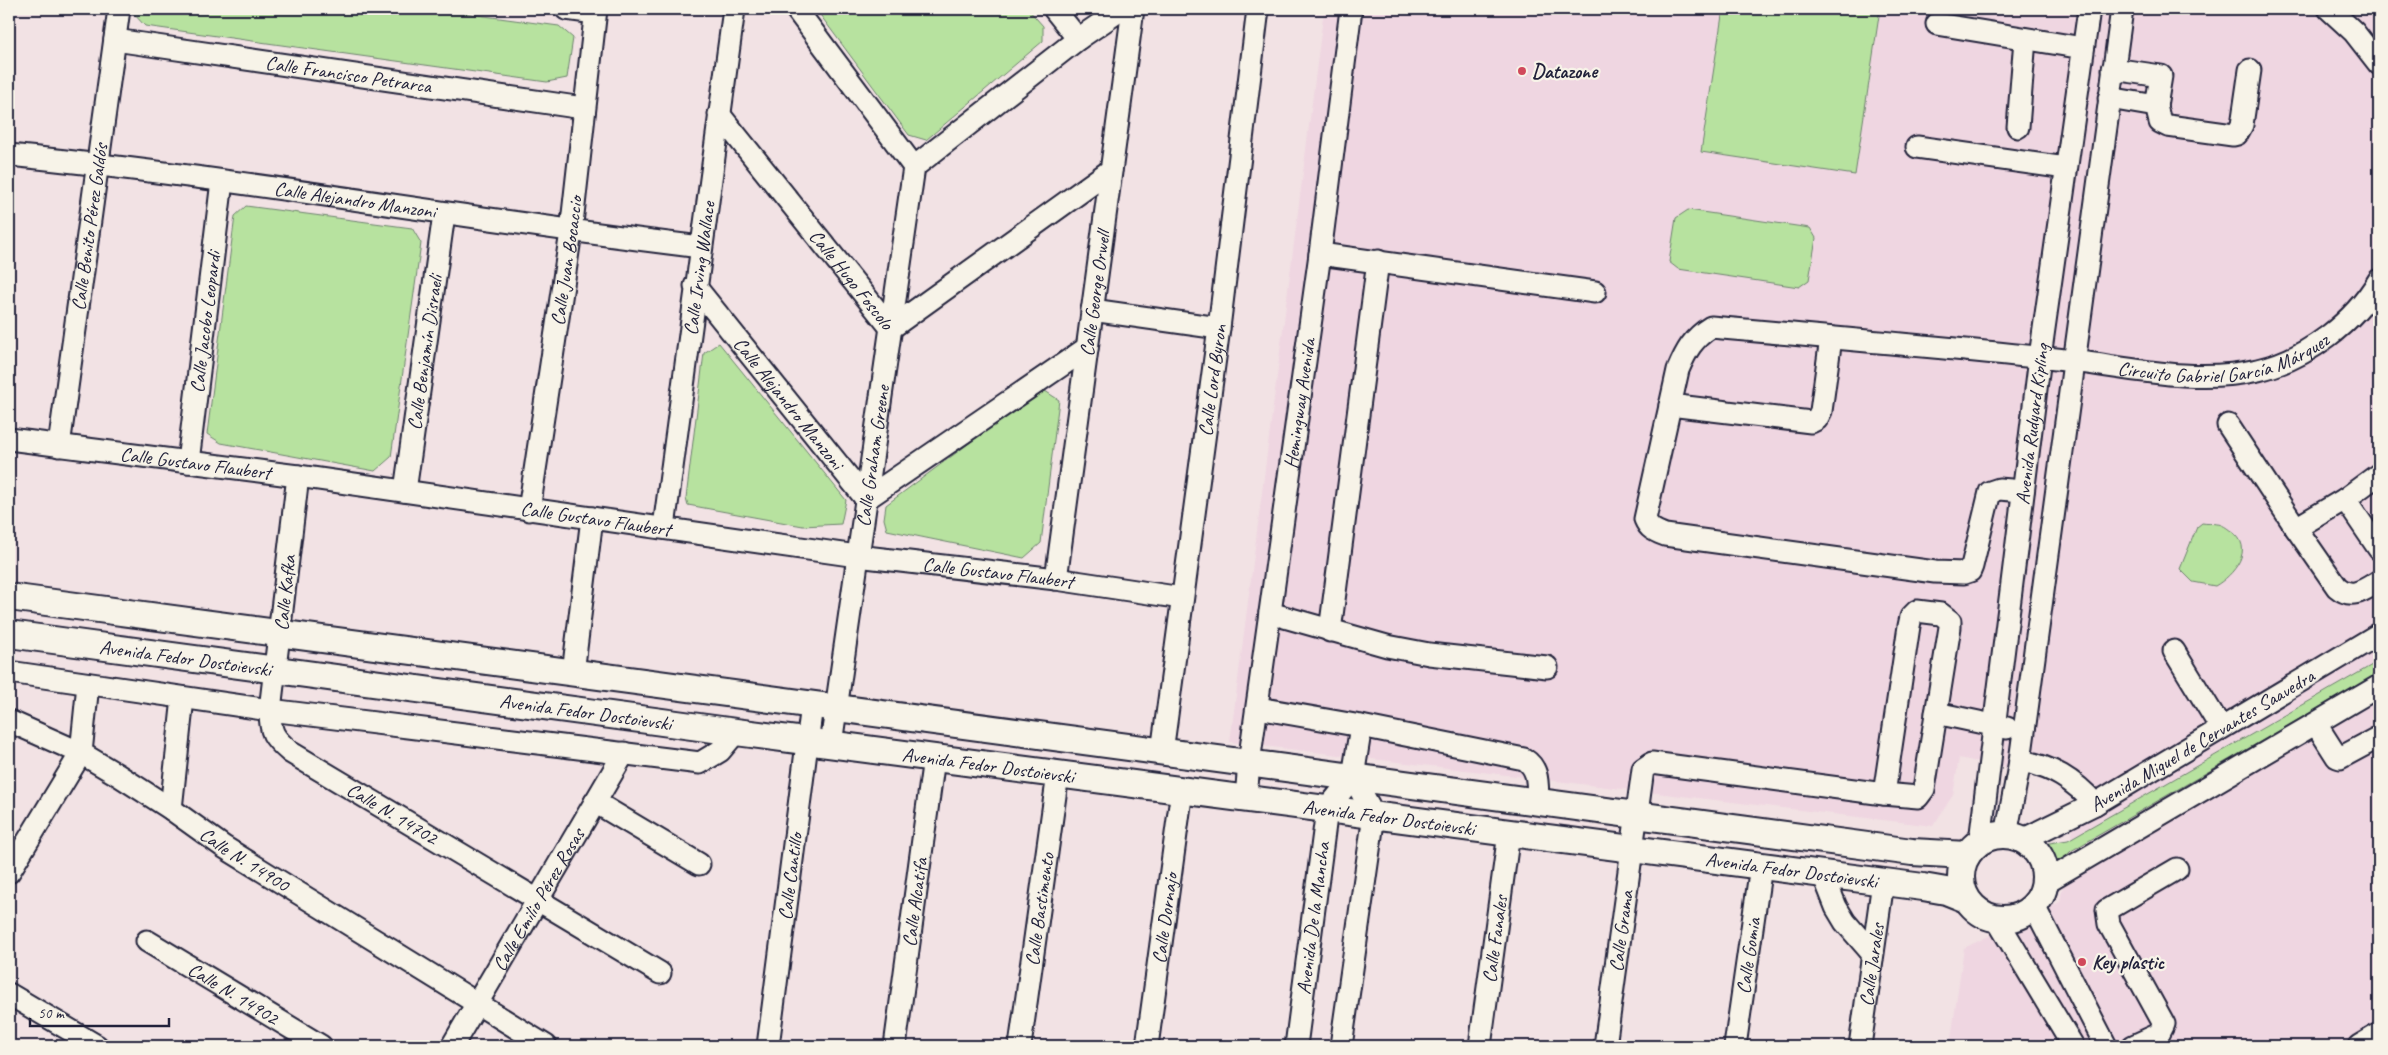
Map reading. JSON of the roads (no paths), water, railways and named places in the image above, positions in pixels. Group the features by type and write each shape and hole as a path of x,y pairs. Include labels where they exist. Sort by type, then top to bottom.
{"main road":[{"name":"Avenida Fedor Dostoievski","path":"9,597 1912,852 1974,848"},
{"name":"Avenida Fedor Dostoievski","path":"9,634 736,732 1883,882 1946,891 1966,899"},
{"path":"1993,836 2014,837 2032,847 2040,857 2044,870 2039,894 2016,916 1996,918 1983,914 1966,899 1961,877 1974,848 1993,836"}],"street":[{"name":"Calle Benito Pérez Galdós","path":"59,446 119,9"},
{"path":"566,9 596,11"},
{"name":"Calle Irving Wallace","path":"664,528 734,9"},
{"path":"797,9 914,167 1078,39 1122,9"},
{"path":"1054,9 1078,39"},
{"name":"Calle George Orwell","path":"1056,579 1134,9"},
{"name":"Calle Lord Byron","path":"1162,752 1219,328 1258,9"},
{"name":"Hemingway Avenida","path":"1246,798 1249,763 1320,254 1351,9"},
{"name":"Avenida Rudyard Kipling","path":"1974,848 1994,726 2040,357 2089,9"},
{"name":"Avenida Rudyard Kipling","path":"2014,837 2020,761 2072,360 2122,9"},
{"path":"2329,9 2354,32 2379,64"},
{"name":"Calle Juan Bocaccio","path":"529,510 571,232 596,11"},
{"path":"1937,24 2083,48"},
{"path":"2018,126 2025,39"},
{"name":"Calle Francisco Petrarca","path":"115,40 584,108"},
{"path":"2113,69 2168,77 2156,106 2160,122 2164,125 2237,134 2242,126 2250,70"},
{"path":"2109,98 2156,106"},
{"name":"Calle Hugo Foscolo","path":"720,114 891,328 1111,170"},
{"path":"1917,147 2066,168"},
{"name":"Calle Alejandro Manzoni","path":"9,155 98,164 571,232 701,247"},
{"name":"Calle Graham Greene","path":"820,743 824,706 857,556 914,167"},
{"name":"Calle Jacobo Leopardi","path":"188,462 222,181"},
{"name":"Calle Benjamín Disraeli","path":"405,491 444,214"},
{"path":"1320,254 1595,292"},
{"path":"1330,630 1378,262"},
{"name":"Circuito Gabriel García Márquez","path":"2024,491 1999,489 1990,492 1972,566 1970,571 1964,573 1935,572 1862,563 1665,535 1653,531 1645,519 1678,370 1686,349 1699,334 1711,327 2072,360 2191,376 2226,376 2260,370 2293,357 2324,340 2350,317 2379,280"},
{"name":"Calle Alejandro Manzoni","path":"696,286 866,499"},
{"path":"1092,310 1219,328"},
{"path":"1670,405 1811,422 1817,419 1821,412 1832,338"},
{"path":"866,499 1087,348"},
{"path":"2228,425 2337,587 2350,595 2359,593 2379,581"},
{"name":"Calle Gustavo Flaubert","path":"9,439 298,476 857,556 1056,579 1182,598"},
{"path":"2296,528 2345,499 2379,474"},
{"name":"Calle Kafka","path":"270,710 298,476"},
{"path":"2345,499 2379,549"},
{"path":"573,673 592,518"},
{"path":"1884,794 1909,626 1911,617 1917,611 1941,614 1950,621 1936,713 1994,726 2024,730"},
{"path":"1270,613 1362,641 1428,654 1547,667"},
{"name":"Avenida Miguel de Cervantes Saavedra","path":"2014,837 2095,804 2379,634"},
{"path":"2174,650 2221,728"},
{"path":"9,672 270,710 700,763 720,751 736,732"},
{"path":"9,872 81,753 88,684"},
{"path":"2106,1046 2039,894 2379,686"},
{"path":"171,809 184,698"},
{"path":"1258,708 1361,726 1524,759 1531,763 1536,770 1538,802"},
{"name":"Calle N. 14702","path":"270,710 270,729 275,739 290,752 660,973"},
{"name":"Calle Grama","path":"1605,1046 1643,769 1652,763 1918,797 1924,789 1936,713"},
{"name":"Calle N. 14900","path":"9,721 81,753 171,809 224,847 546,1046"},
{"path":"2316,724 2336,757 2340,758 2379,737"},
{"path":"1327,809 1353,777 1361,726"},
{"name":"Calle Cantillo","path":"768,1046 820,743"},
{"name":"Calle Emilio Pérez Rosas","path":"452,1046 624,753"},
{"name":"Calle Alcatifa","path":"894,1046 934,758"},
{"path":"2020,761 2044,766 2066,777 2095,804"},
{"name":"Calle Bastimento","path":"1020,1046 1058,774"},
{"path":"1341,1046 1374,815 1353,777"},
{"name":"Calle Dornajo","path":"1147,1046 1182,790"},
{"path":"595,802 699,864"},
{"name":"Avenida De la Mancha","path":"1296,1046 1327,809"},
{"name":"Calle Fanales","path":"1480,1046 1509,833"},
{"name":"Calle Gomia","path":"1735,1046 1761,866"},
{"path":"2133,1046 2159,1034 2164,1024 2108,924 2107,910 2177,869"},
{"path":"1823,874 1836,907 1845,922 1872,953"},
{"name":"Calle Jarales","path":"1860,1046 1883,882"},
{"path":"1996,918 2073,1046"},
{"name":"Calle N. 14902","path":"147,941 321,1046"},
{"path":"9,994 96,1046"},
{"path":"2359,1046 2379,1034"}],"place":[{"name":"Datazone","path":"1522,71"},
{"name":"Key plastic","path":"2082,962"}]}
